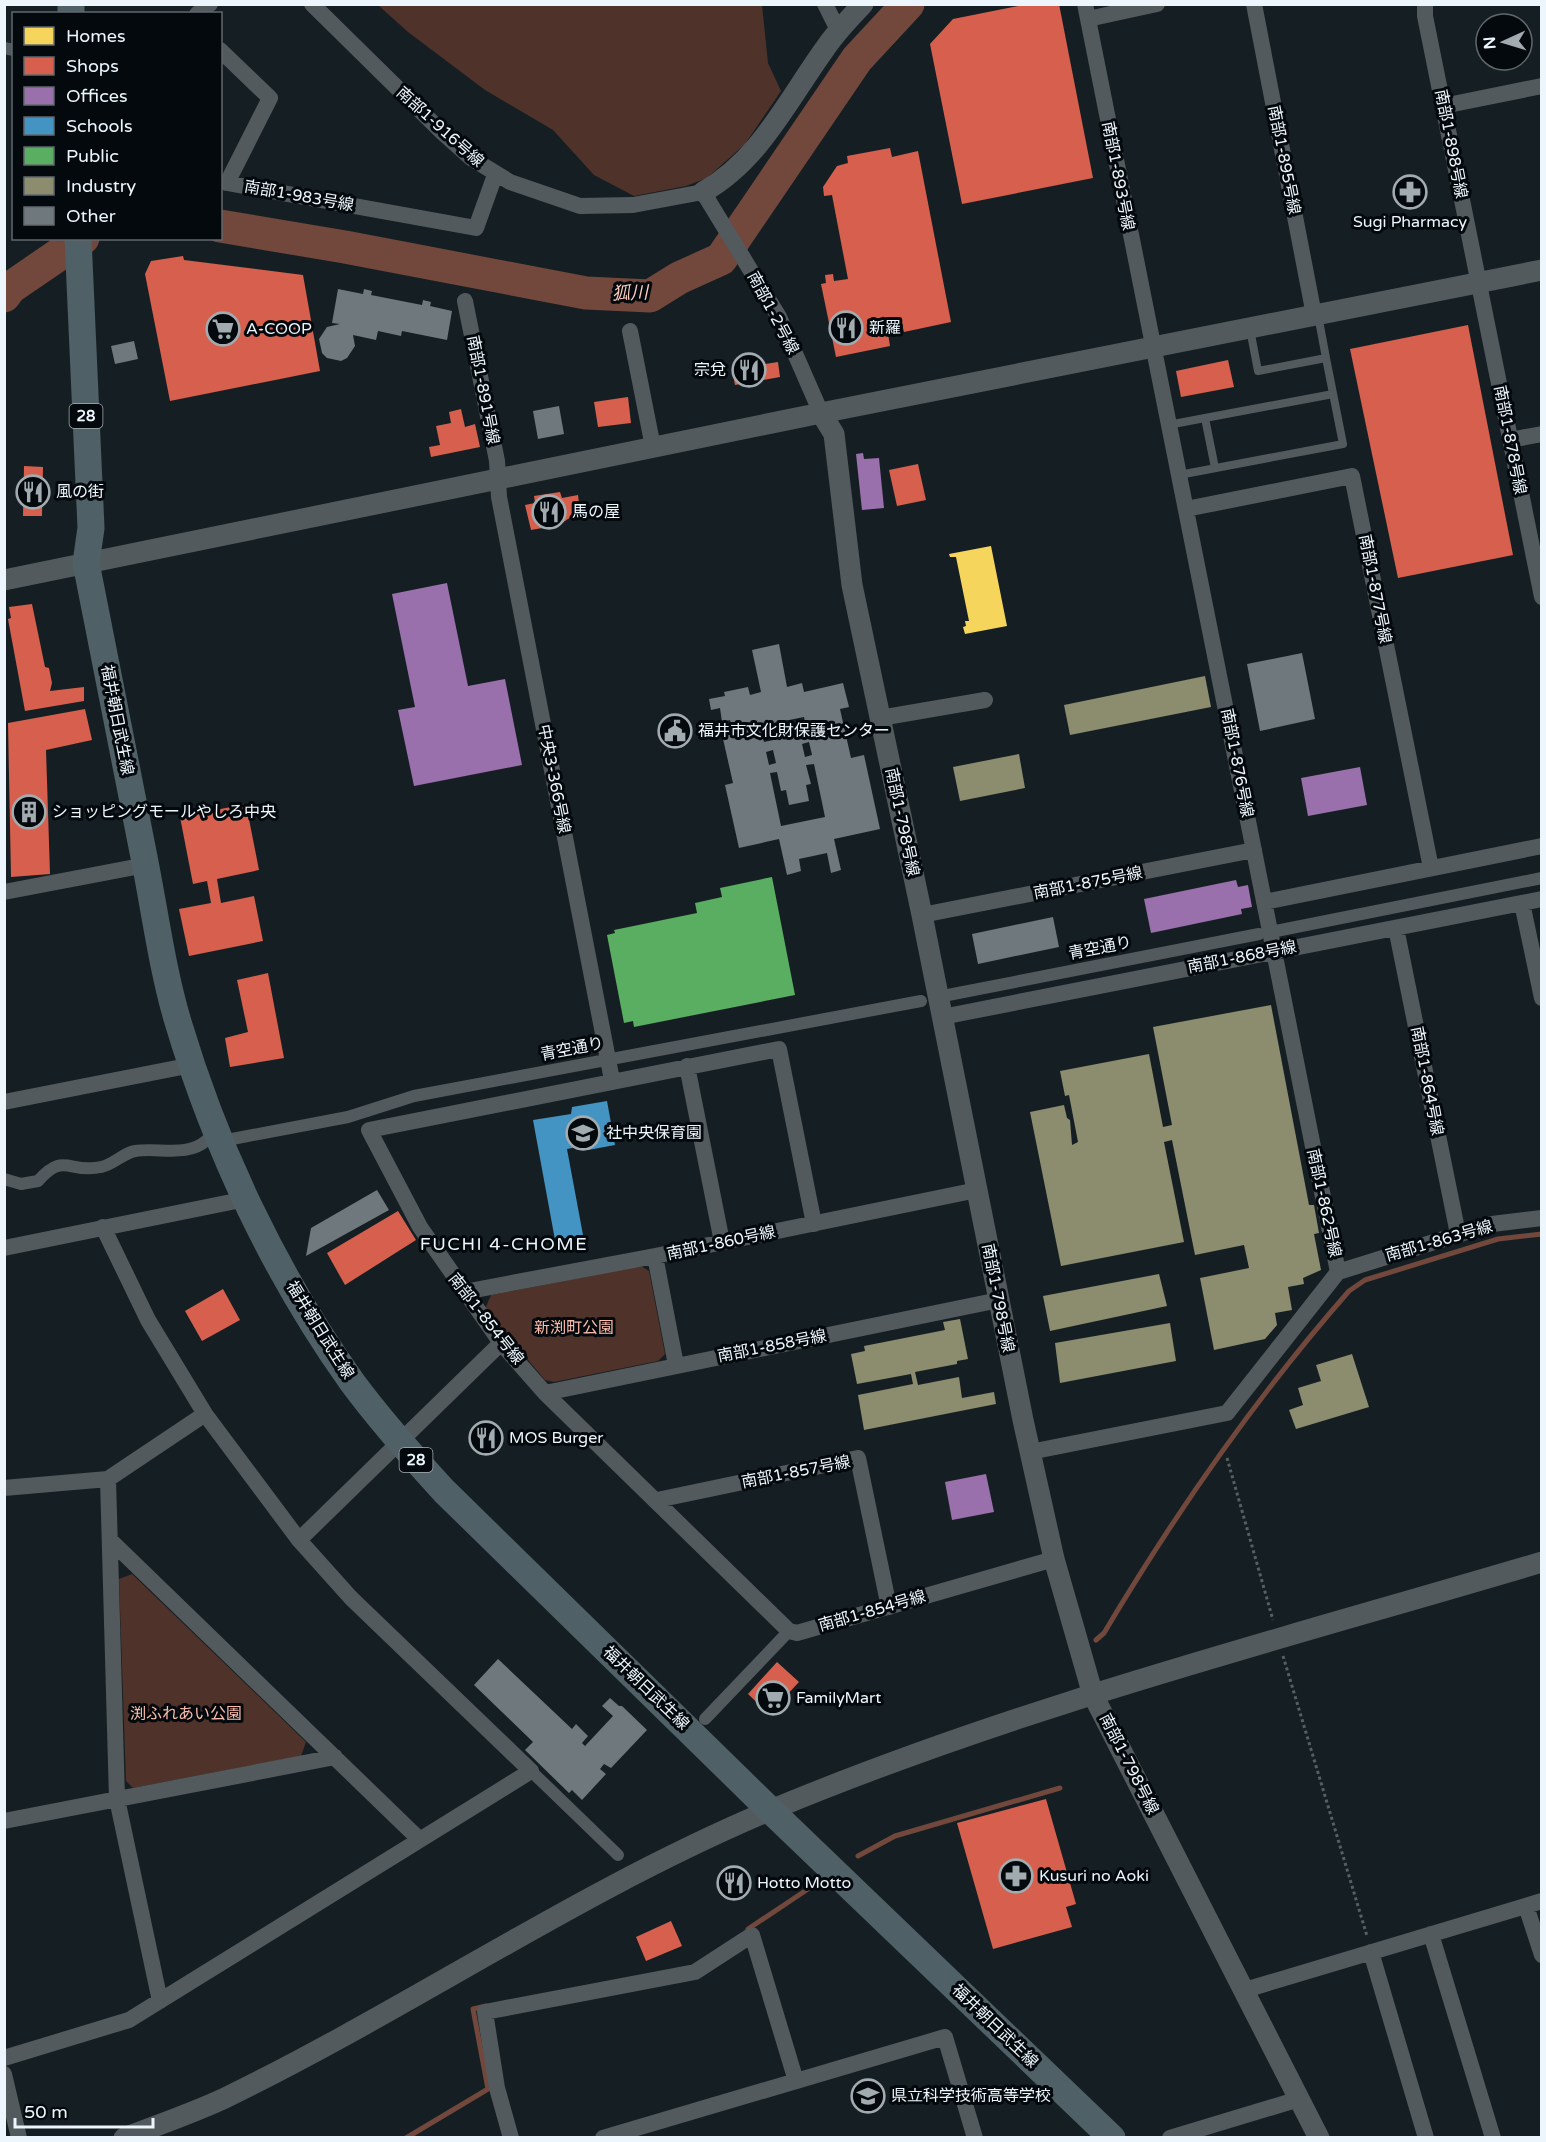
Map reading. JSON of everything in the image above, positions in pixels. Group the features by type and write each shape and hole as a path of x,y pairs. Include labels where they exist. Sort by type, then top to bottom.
{"main road":[{"name":"福井朝日武生線","path":"78,240 91,528 86,563 168,979 192,1065 219,1139 246,1199 301,1304 352,1382 398,1441 451,1498 770,1810 1112,2138"}],"street":[{"name":"南部1-916号線","path":"312,4 442,132 495,175 535,192 580,206 633,205 703,192 726,179 747,160 838,30 863,4"},
{"path":"825,4 838,30"},
{"path":"1086,12 1157,4"},
{"name":"南部1-895号線","path":"1254,4 1316,315"},
{"name":"南部1-898号線","path":"1425,4 1478,282"},
{"name":"南部1-893号線","path":"1086,12 1152,347"},
{"name":"南部1-983号線","path":"222,52 270,98 227,183 477,228 495,175"},
{"path":"1443,106 1542,87"},
{"name":"南部1-2号線","path":"703,192 779,317 822,413"},
{"path":"4,580 497,478 1542,270"},
{"name":"南部1-878号線","path":"1478,282 1542,597"},
{"name":"南部1-891号線","path":"465,301 497,461 497,478"},
{"path":"630,331 653,447"},
{"name":"南部1-876号線","path":"1152,347 1264,902"},
{"name":"南部1-798号線","path":"822,413 834,434 852,585 922,915 1030,1452 1054,1559 1093,1695 1319,2138"},
{"path":"1510,441 1542,434"},
{"name":"南部1-877号線","path":"1186,509 1352,476 1431,868"},
{"name":"中央3-366号線","path":"497,478 612,1080"},
{"path":"880,718 985,700"},
{"path":"1264,902 1542,846"},
{"name":"南部1-875号線","path":"922,915 1254,850"},
{"path":"4,892 146,865"},
{"path":"1276,930 1542,878"},
{"name":"南部1-868号線","path":"942,1017 1542,899"},
{"name":"南部1-862号線","path":"1030,1452 1227,1413 1338,1272 1264,902"},
{"path":"1522,903 1542,998"},
{"name":"南部1-864号線","path":"1396,928 1458,1233"},
{"name":"青空通り","path":"948,995 1259,934"},
{"name":"青空通り","path":"232,1139 348,1117 414,1096 921,1001"},
{"name":"南部1-854号線","path":"814,1224 779,1049 612,1080 369,1130 420,1227 501,1343 545,1393 789,1631 797,1633 1054,1559"},
{"path":"4,1102 192,1065"},
{"path":"687,1066 722,1242"},
{"path":"4,1179 21,1184 38,1181 50,1167 63,1164 82,1169 103,1167 132,1151 163,1153 199,1147 207,1140"},
{"name":"南部1-860号線","path":"464,1292 655,1256 977,1190"},
{"path":"4,1248 246,1199"},
{"name":"南部1-863号線","path":"1338,1272 1492,1224 1542,1218"},
{"path":"103,1227 148,1320 205,1414 299,1540 351,1598 618,1855"},
{"path":"655,1256 676,1365"},
{"name":"南部1-858号線","path":"545,1393 999,1300"},
{"path":"299,1540 501,1343"},
{"path":"4,1488 108,1479 205,1414"},
{"name":"南部1-857号線","path":"657,1500 858,1458 889,1607"},
{"path":"108,1479 117,1799 160,2001"},
{"path":"110,1540 420,1840"},
{"path":"124,2138 221,2100 341,2038 578,1902 770,1810 894,1760 1093,1695 1542,1562"},
{"path":"705,1719 789,1631"},
{"path":"4,1821 335,1757"},
{"path":"4,2058 129,2020 531,1771"},
{"path":"1245,1990 1534,1903 1542,1955"},
{"path":"1431,1934 1493,2138"},
{"path":"511,2138 497,2088 485,2012 695,1972 752,1935 796,2081"},
{"path":"1371,1953 1426,2138"},
{"path":"603,2138 945,2037 975,2138"},
{"path":"4,2074 19,2138"},
{"path":"1170,2138 1299,2099"}],"lane":[{"path":"1179,475 1343,444 1316,315"},
{"path":"1250,328 1258,371 1326,358"},
{"path":"1168,425 1333,394"},
{"path":"1205,418 1215,468"}],"path":[{"path":"1227,1458 1278,1640 1367,1932 1367,1944 1371,1953"}],"green space":[{"path":"378,5 762,5 768,63 781,91 745,144 707,178 686,186 634,196 594,175 553,130 485,90 408,32"},
{"name":"新渕町公園","path":"641,1266 649,1271 665,1354 658,1361 554,1382 545,1380 485,1309 491,1295"},
{"name":"渕ふれあい公園","path":"132,1574 306,1742 301,1756 133,1788 126,1781 119,1579"}],"building: Homes":[{"path":"991,546 1007,626 965,634 963,627 966,626 965,621 969,621 956,557 950,557 949,554"}],"building: Shops":[{"path":"1028,4 1059,4 1093,178 962,204 930,44 953,19"},
{"path":"890,148 892,157 918,151 951,322 904,332 902,324 887,327 890,346 836,357 821,284 826,283 825,275 833,274 834,281 848,279 832,195 824,196 823,187 837,166 848,163 847,156"},
{"path":"183,256 184,260 303,275 320,371 170,401 145,274 151,261"},
{"path":"1468,325 1513,555 1398,578 1350,349"},
{"path":"1228,360 1234,387 1181,397 1176,371"},
{"path":"778,362 780,377 735,385 732,369"},
{"path":"628,397 631,423 598,427 594,402"},
{"path":"461,409 465,427 475,424 480,447 431,457 429,447 440,445 436,426 451,423 449,412"},
{"path":"918,464 926,500 897,506 889,470"},
{"path":"24,466 43,467 42,516 23,516"},
{"path":"560,492 562,498 578,495 580,511 559,525 531,530 525,505 535,503 534,496"},
{"path":"32,604 45,667 49,668 52,683 50,691 84,687 84,701 25,711 8,619 11,618 9,607"},
{"name":"ショッピングモールやしろ中央","path":"85,709 92,740 46,750 50,874 11,877 8,723"},
{"path":"246,804 259,870 217,879 221,903 254,896 263,941 189,956 179,909 211,903 207,881 193,884 180,817"},
{"path":"268,973 284,1058 230,1067 225,1038 248,1032 237,980"},
{"path":"398,1211 416,1240 345,1285 327,1253"},
{"path":"223,1289 240,1320 202,1341 185,1311"},
{"path":"777,1662 799,1682 769,1714 748,1694"},
{"path":"1046,1799 1076,1904 1066,1907 1072,1927 993,1949 957,1823"},
{"path":"671,1921 682,1946 646,1961 636,1937"}],"building: Offices":[{"path":"863,453 864,459 879,458 884,508 862,510 856,454"},
{"path":"447,583 468,686 505,679 522,765 414,786 398,710 415,707 392,594"},
{"path":"1360,767 1367,805 1308,816 1301,778"},
{"path":"1236,880 1238,887 1248,885 1252,907 1241,909 1242,914 1151,933 1144,899"},
{"path":"986,1474 994,1512 952,1520 945,1482"}],"building: Schools":[{"path":"607,1101 615,1145 588,1150 588,1145 567,1149 583,1235 555,1240 533,1120 571,1114 572,1107"}],"building: Public":[{"path":"772,877 795,995 634,1027 633,1021 624,1023 607,935 615,933 614,930 697,913 695,903 722,897 720,888"}],"building: Industry":[{"path":"1205,676 1211,707 1070,735 1064,705"},
{"path":"1019,754 1025,788 960,801 953,767"},
{"path":"1271,1005 1309,1205 1314,1205 1319,1233 1314,1234 1321,1270 1303,1278 1304,1284 1288,1287 1292,1310 1275,1313 1277,1325 1265,1339 1214,1350 1200,1278 1249,1268 1244,1245 1195,1255 1172,1140 1164,1142 1184,1242 1061,1266 1030,1112 1064,1105 1067,1118 1070,1120 1072,1145 1078,1142 1069,1095 1065,1096 1060,1071 1149,1054 1163,1127 1172,1125 1153,1027"},
{"path":"1159,1274 1167,1306 1050,1331 1043,1296"},
{"path":"960,1319 968,1359 957,1361 957,1364 915,1372 918,1385 959,1377 962,1398 994,1392 996,1404 864,1430 858,1395 913,1384 911,1374 857,1384 851,1354 865,1351 864,1346 945,1330 943,1322"},
{"path":"1170,1323 1176,1361 1060,1383 1055,1343"},
{"path":"1352,1354 1369,1407 1296,1429 1289,1410 1303,1405 1298,1388 1321,1381 1316,1365"}],"building: Other":[{"path":"338,289 363,294 364,289 372,291 371,295 422,305 423,300 431,302 430,306 452,311 447,340 402,331 401,336 378,331 376,340 353,335 355,346 347,358 341,361 327,358 322,353 319,339 327,327 340,324 332,323"},
{"path":"134,341 138,359 115,364 111,346"},
{"path":"559,406 564,434 538,439 533,411"},
{"path":"779,644 787,687 802,683 804,692 843,683 849,707 840,709 851,758 864,755 880,829 834,839 841,870 831,873 827,853 799,859 801,871 787,875 779,839 739,848 725,785 733,783 721,730 732,728 730,720 722,722 720,708 711,710 709,699 725,696 724,692 748,687 750,695 761,692 752,650","holes":["804,717 807,733 764,742 760,726","809,742 812,755 805,757 802,744","773,750 776,763 769,765 766,752","814,764 825,817 781,826 770,773 777,772 781,791 786,790 789,805 809,801 806,785 811,784 806,765"]},
{"path":"1302,653 1315,719 1260,731 1247,664"},
{"path":"1053,917 1059,947 978,964 972,934"},
{"path":"377,1190 389,1210 306,1256 311,1228"},
{"path":"498,1659 572,1729 576,1724 588,1736 582,1743 585,1746 613,1716 602,1706 610,1698 647,1730 611,1768 604,1764 600,1769 606,1774 582,1800 572,1790 569,1793 525,1750 533,1742 474,1685"}],"waterway":[{"name":"狐川","path":"222,226 345,247 586,293 650,296 679,278 721,259 857,59 908,4"},
{"name":"狐川","path":"4,296 10,288 80,240"},
{"path":"1096,1640 1104,1633 1160,1543 1219,1456 1282,1372 1349,1291 1365,1280 1498,1239 1542,1234"},
{"path":"858,1856 895,1836 1060,1788"},
{"path":"748,1929 811,1887"},
{"path":"406,2138 488,2089 473,2009 486,2006"}],"place":[{"name":"Sugi Pharmacy","path":"1410,192"},
{"name":"新羅","path":"846,328"},
{"name":"A-COOP","path":"223,329"},
{"name":"宗兌","path":"749,370"},
{"name":"風の街","path":"33,492"},
{"name":"馬の屋","path":"549,512"},
{"name":"福井市文化財保護センター","path":"675,731"},
{"name":"ショッピングモールやしろ中央","path":"29,812"},
{"name":"社中央保育園","path":"583,1133"},
{"name":"MOS Burger","path":"486,1438"},
{"name":"FamilyMart","path":"773,1698"},
{"name":"Kusuri no Aoki","path":"1016,1876"},
{"name":"Hotto Motto","path":"734,1883"},
{"name":"県立科学技術高等学校","path":"868,2096"}],"district":[{"name":"FUCHI 4-CHOME","path":"504,1244"}]}
